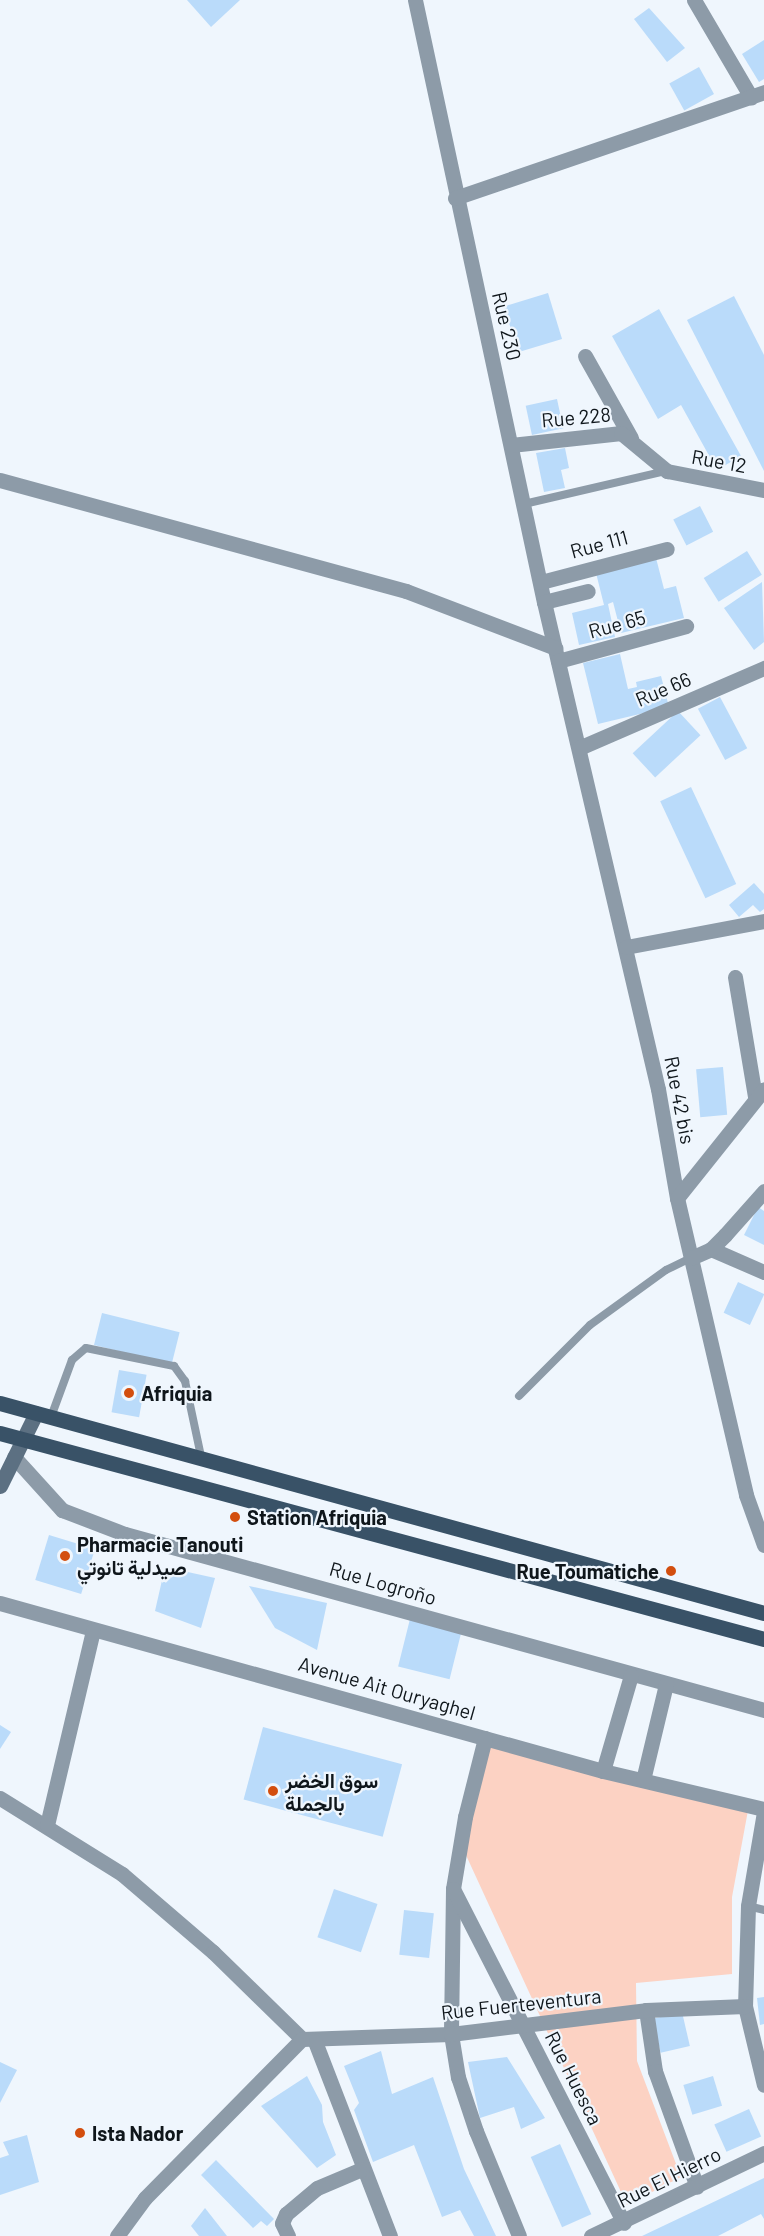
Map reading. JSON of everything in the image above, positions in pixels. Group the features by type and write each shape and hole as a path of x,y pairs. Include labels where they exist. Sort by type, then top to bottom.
{"main road":[{"path":"0,1404 764,1613"},
{"path":"0,1433 763,1637"}],"street":[{"name":"Rue 230","path":"415,0 454,198 511,445 556,655"},
{"path":"454,198 757,94 694,0"},
{"path":"585,356 632,438"},
{"name":"Rue 228","path":"511,445 607,432 632,438 667,471"},
{"name":"Rue 12","path":"667,471 764,490"},
{"path":"0,480 406,591 556,655"},
{"name":"Rue 111","path":"541,582 668,549"},
{"path":"544,602 588,591"},
{"name":"Rue 65","path":"556,655 686,626"},
{"name":"Rue 42 bis","path":"556,655 626,947 677,1198 746,1495 764,1545"},
{"name":"Rue 66","path":"579,748 764,668"},
{"path":"626,947 764,921"},
{"path":"677,1198 702,1172 760,1093 735,977"},
{"path":"691,1258 711,1248 764,1191"},
{"path":"711,1248 764,1272"},
{"path":"0,1486 36,1413"},
{"name":"Rue Logroño","path":"15,1456 62,1510 125,1534 764,1710"},
{"name":"Avenue Ait Ouryaghel","path":"0,1603 603,1771 764,1810"},
{"path":"47,1825 93,1630"},
{"path":"603,1771 631,1675"},
{"path":"643,1780 666,1684"},
{"path":"485,1738 465,1817 453,1888 451,2034 458,2076 476,2131 519,2236"},
{"path":"0,1798 47,1825 122,1874 308,2039 390,2236"},
{"path":"764,1810 748,1906 745,2006 759,2047 764,2085"},
{"name":"Rue Huesca","path":"453,1888 624,2223"},
{"name":"Rue Fuerteventura","path":"308,2039 451,2034 524,2027 646,2010 745,2006"},
{"path":"646,2010 655,2071 697,2187"},
{"path":"118,2236 145,2198 308,2039"},
{"name":"Rue El Hierro","path":"591,2236 624,2223 764,2153"},
{"path":"288,2236 282,2223 293,2208 317,2188 362,2169"}],"lane":[{"path":"524,504 667,471"},
{"path":"519,1396 590,1325 666,1270 691,1258"},
{"path":"51,1418 72,1360 86,1348 174,1366 185,1381 202,1461"},
{"path":"748,1906 764,1910"}],"shaded area":[{"path":"488,1735 749,1805 732,1897 732,1974 636,1983 637,2061 681,2177 627,2205 465,1853"}],"building":[{"path":"187,0 240,0 211,27"},
{"path":"649,8 685,48 667,62 634,19"},
{"path":"764,40 764,79 759,82 742,54"},
{"path":"699,67 714,94 684,111 669,83"},
{"path":"548,293 562,339 518,352 504,306"},
{"path":"734,296 764,355 764,471 687,320"},
{"path":"659,309 741,456 717,470 681,405 658,419 612,336"},
{"path":"557,399 563,428 532,435 526,406"},
{"path":"565,448 569,468 561,470 565,488 544,492 536,453"},
{"path":"700,506 713,532 686,545 673,520"},
{"path":"747,551 762,575 719,602 704,578"},
{"path":"656,558 664,589 676,586 684,618 621,633 613,602 608,604 615,637 579,645 572,613 604,605 596,573"},
{"path":"762,582 764,642 754,650 724,608"},
{"path":"620,654 628,689 637,687 636,682 661,676 669,707 598,724 583,663"},
{"path":"720,697 747,748 725,760 698,709"},
{"path":"678,711 701,735 655,777 633,753"},
{"path":"691,787 736,884 705,898 660,801"},
{"path":"754,883 764,894 764,909 760,912 753,905 739,917 729,905"},
{"path":"723,1067 727,1115 700,1117 696,1069"},
{"path":"758,1207 764,1211 764,1245 744,1235"},
{"path":"738,1282 764,1294 750,1325 724,1313"},
{"path":"102,1313 180,1332 172,1364 94,1345"},
{"path":"119,1370 147,1375 139,1417 112,1412"},
{"path":"49,1535 95,1549 81,1594 35,1580"},
{"path":"165,1567 215,1578 201,1628 155,1611"},
{"path":"249,1586 327,1603 317,1650 275,1628"},
{"path":"410,1619 461,1632 450,1679 398,1667"},
{"path":"0,1725 11,1732 0,1749"},
{"path":"263,1727 402,1764 383,1837 244,1799"},
{"path":"334,1889 377,1904 361,1952 317,1937"},
{"path":"404,1910 434,1913 429,1958 399,1955"},
{"path":"764,1997 764,2024 760,2025 757,1998"},
{"path":"682,2012 690,2046 661,2053 653,2019"},
{"path":"381,2051 392,2094 433,2077 464,2169 496,2236 474,2236 460,2210 442,2217 414,2145 373,2162 354,2110 359,2103 344,2066"},
{"path":"507,2057 545,2118 521,2129 514,2107 480,2118 468,2062"},
{"path":"0,2062 17,2070 0,2103"},
{"path":"307,2076 322,2105 323,2122 336,2155 317,2168 261,2106"},
{"path":"713,2076 722,2106 692,2115 683,2085"},
{"path":"749,2109 761,2136 726,2152 714,2124"},
{"path":"27,2135 39,2182 0,2195 0,2158 9,2155 3,2142"},
{"path":"560,2144 591,2214 562,2227 531,2157"},
{"path":"216,2160 274,2219 267,2226 261,2221 253,2228 201,2175"},
{"path":"764,2178 764,2219 761,2214 718,2236 642,2236"},
{"path":"205,2208 227,2236 199,2236 191,2226"}],"place":[{"name":"Afriquia","path":"129,1393"},
{"name":"Station Afriquia","path":"235,1517"},
{"name":"Pharmacie Tanouti صيدلية تانوتي","path":"65,1556"},
{"name":"Rue Toumatiche","path":"671,1571"},
{"name":"سوق الخضر بالجملة","path":"273,1791"},
{"name":"Ista Nador","path":"80,2133"}]}
